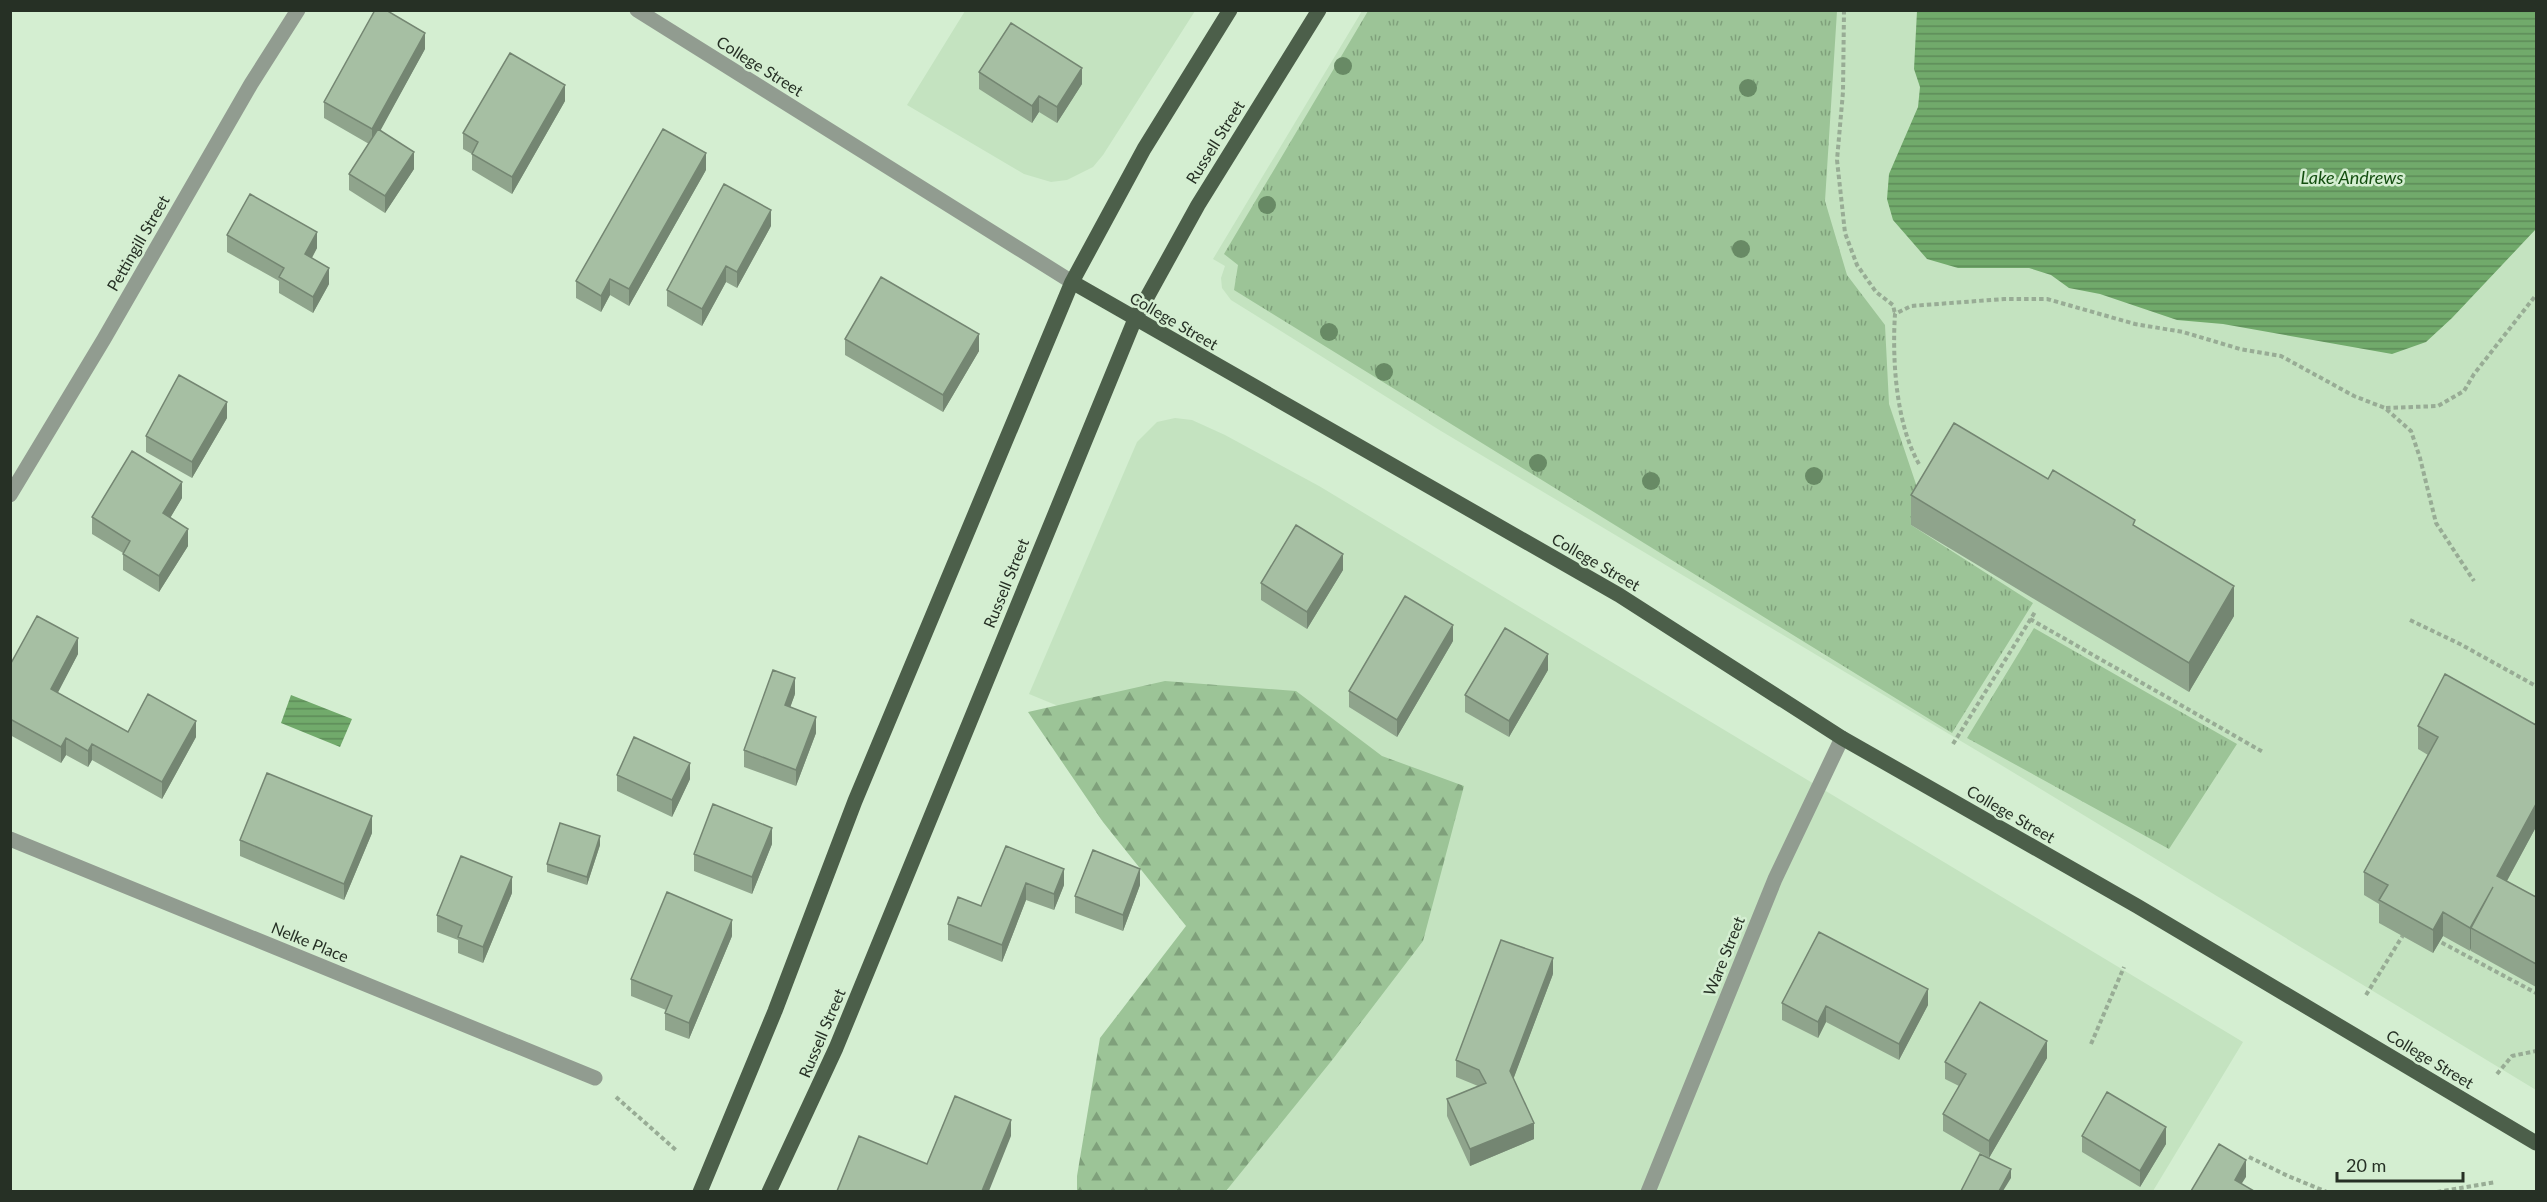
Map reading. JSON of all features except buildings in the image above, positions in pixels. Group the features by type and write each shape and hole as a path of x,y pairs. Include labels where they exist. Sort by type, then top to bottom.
{"main road":[{"path":"700,1191 775,1011 855,801 1072,282 1144,149 1230,10"},
{"name":"Russell Street","path":"769,1191 836,1048 1135,319 1198,205 1319,10"},
{"name":"College Street","path":"1072,282 1619,595 1842,738 2137,906 2536,1143"}],"street":[{"name":"Pettingill Street","path":"10,495 110,329 251,84 298,10"},
{"name":"College Street","path":"637,10 1072,282"},
{"name":"Ware Street","path":"1648,1191 1775,879 1842,738"},
{"name":"Nelke Place","path":"10,838 595,1078"}],"path":[{"path":"1844,10 1843,92 1837,160 1845,233 1857,265 1876,292 1893,305 1895,314 1894,361 1899,395 1909,446 1919,464"},
{"path":"2385,408 2438,406 2464,391 2474,374 2536,295"},
{"path":"1895,314 1911,306 2004,299 2047,299 2135,324 2182,332 2240,349 2281,357 2354,396 2385,408 2411,431 2436,523 2474,581"},
{"path":"1953,744 2035,612"},
{"path":"2030,619 2263,752"},
{"path":"2410,620 2460,644 2536,686"},
{"path":"2366,995 2409,925"},
{"path":"2428,936 2536,993"},
{"path":"2091,1044 2124,967"},
{"path":"2498,1074 2512,1056 2536,1051"},
{"path":"595,1078 676,1150"},
{"path":"2249,1156 2288,1176 2327,1191"},
{"path":"2437,1191 2496,1182"}],"shaded area":[{"path":"965,11 1195,11 1103,155 1093,167 1067,180 1051,182 1024,174 907,105"},
{"path":"1362,11 2536,11 2536,1090 1996,762 1441,431 1231,300 1222,288 1221,278 1225,266 1213,259"},
{"path":"1175,418 1192,420 1225,435 1319,486 2243,1042 2153,1191 1232,1191 1212,1184 1352,827 1029,694 1137,442 1157,422"}],"green space":[{"path":"1368,11 1837,11 1825,201 1847,275 1885,325 1889,404 1920,496 1911,525 2033,603 1952,733 1234,290 1238,265 1224,254"},
{"path":"2034,628 2237,744 2169,849 1967,738"},
{"path":"1165,681 1296,691 1382,756 1464,786 1423,941 1333,1059 1226,1191 1077,1191 1077,1176 1100,1038 1186,926 1103,822 1028,712"}],"water":[{"name":"Lake Andrews","path":"1917,11 2536,11 2536,229 2452,318 2426,342 2392,354 2223,324 2177,320 2100,294 2069,288 2051,275 2029,268 1958,268 1927,259 1893,220 1887,199 1889,174 1918,107 1920,87 1914,69"},
{"path":"291,695 352,719 340,747 281,723"}]}
